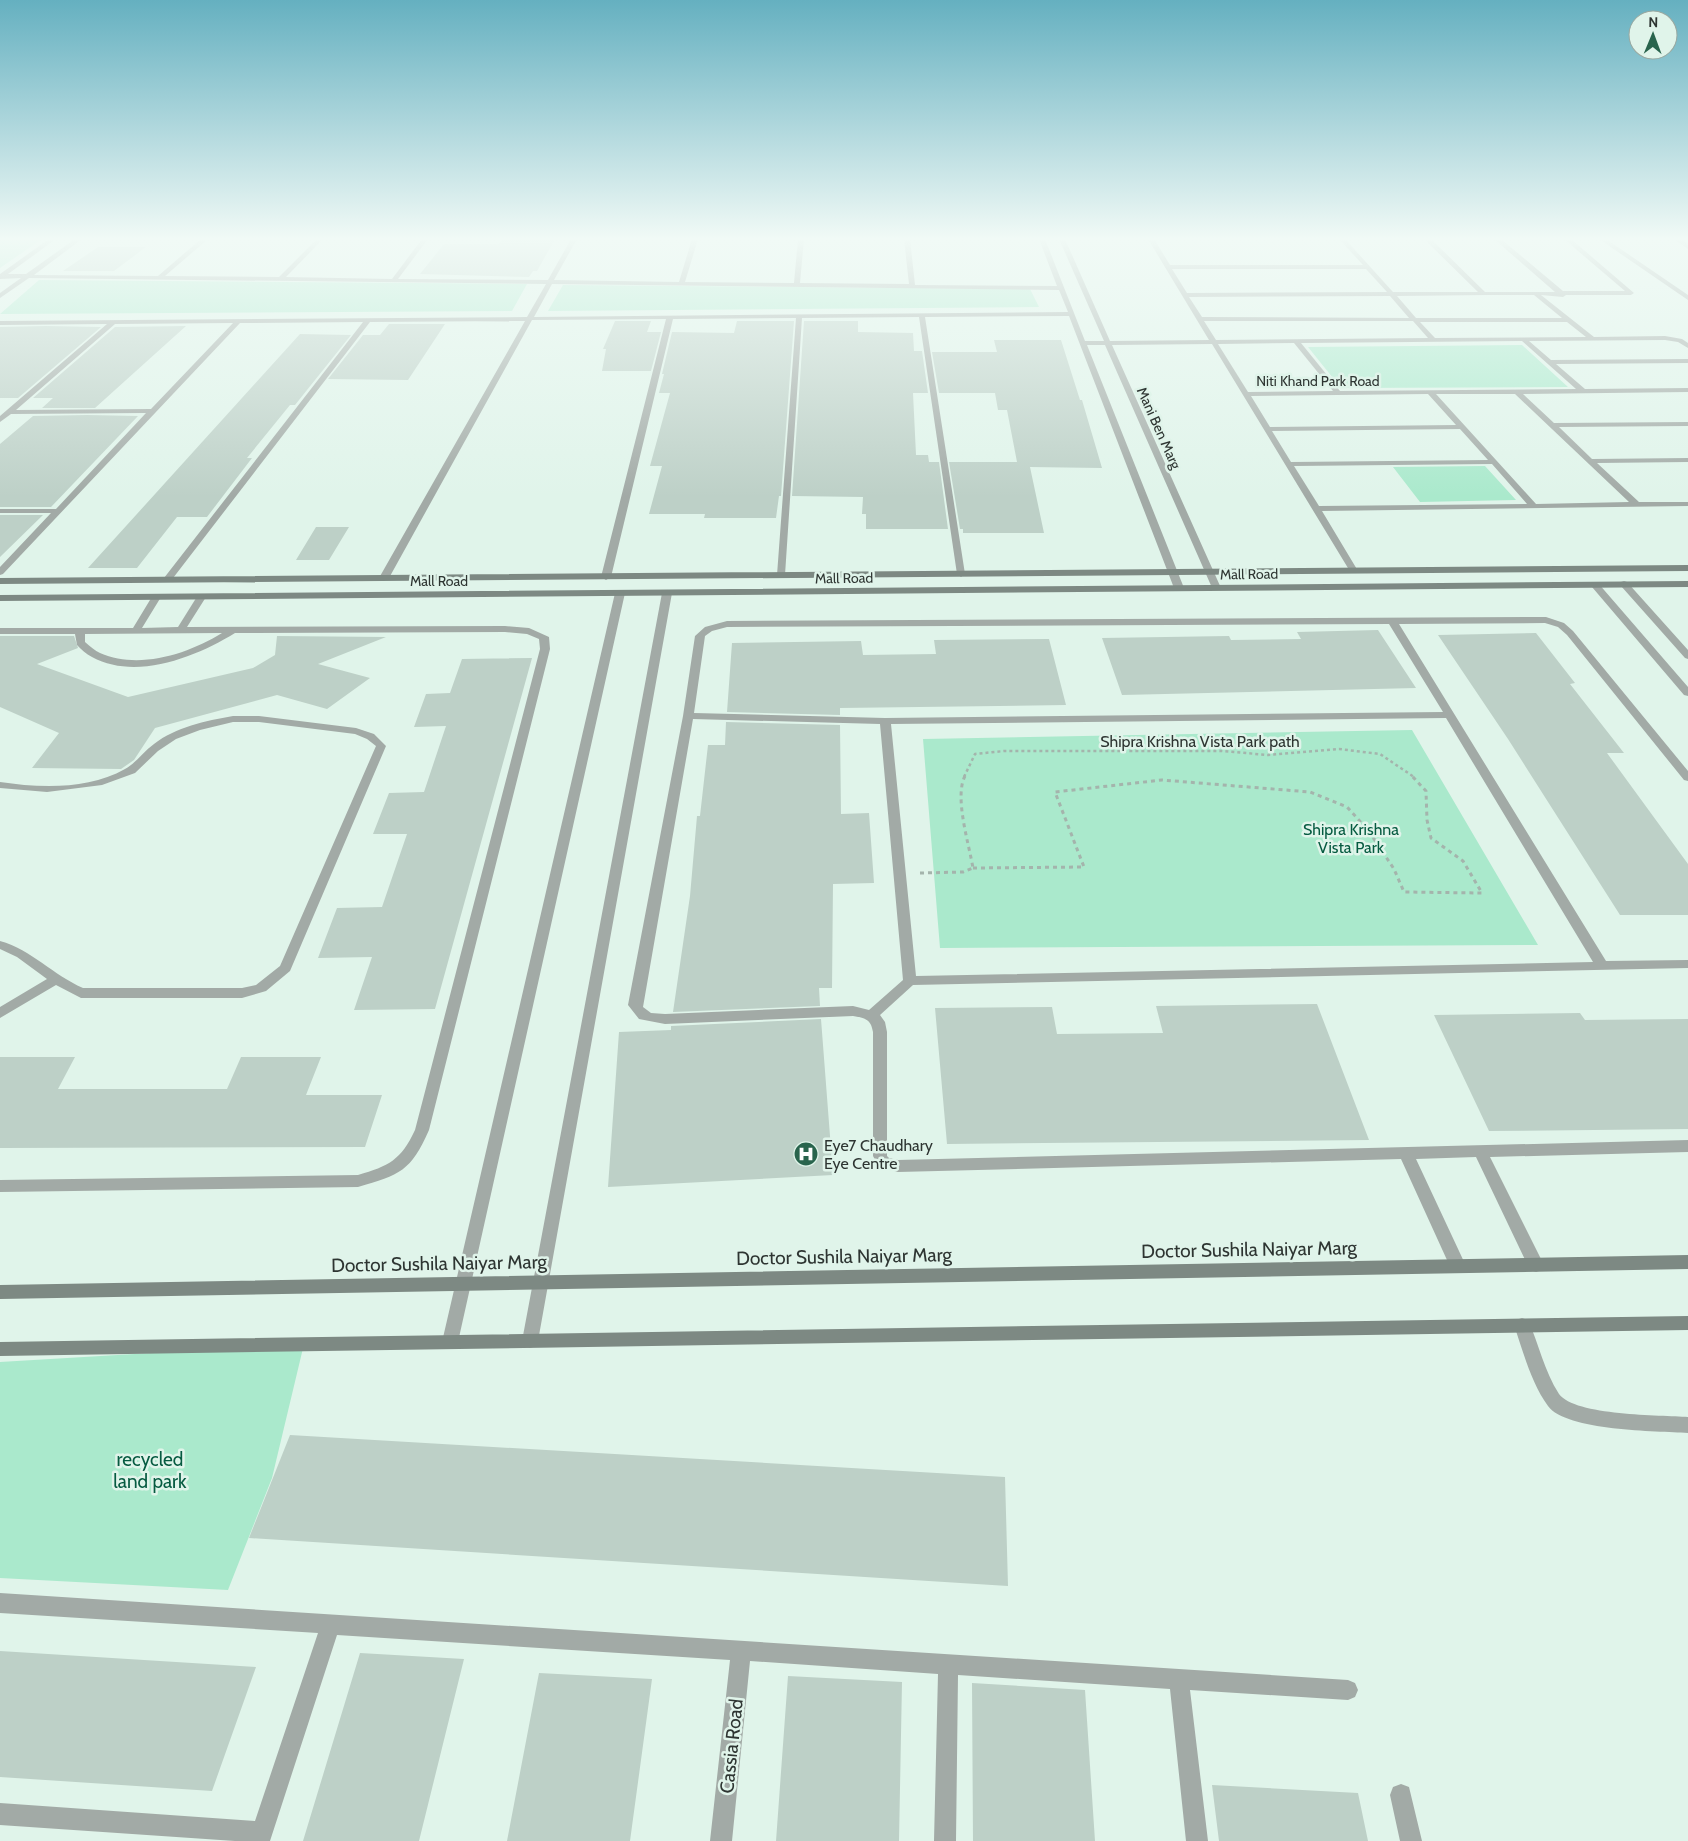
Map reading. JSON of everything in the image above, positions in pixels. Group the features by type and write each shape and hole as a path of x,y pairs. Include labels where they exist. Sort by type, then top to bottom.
{"street":[{"path":"0,420 110,325"},
{"path":"0,572 234,325"},
{"path":"167,580 364,325"},
{"path":"384,578 527,325"},
{"path":"606,577 668,325"},
{"path":"781,575 798,325"},
{"path":"923,325 961,574"},
{"path":"1076,325 1180,588"},
{"name":"Mani Ben Marg","path":"1100,325 1216,588"},
{"name":"Niti Khand Park Road","path":"1203,325 1245,394 1688,390"},
{"path":"1419,325 1434,341"},
{"path":"1574,325 1592,340"},
{"path":"1083,343 1672,338 1688,346"},
{"path":"1524,340 1583,391"},
{"path":"1297,342 1338,393"},
{"path":"1550,362 1688,361"},
{"path":"1430,392 1534,506"},
{"path":"1517,392 1637,505"},
{"path":"1245,394 1354,571"},
{"path":"10,412 153,410"},
{"path":"1553,426 1688,424"},
{"path":"1267,429 1462,427"},
{"path":"1590,461 1688,460"},
{"path":"1288,464 1494,462"},
{"path":"1315,509 1688,504"},
{"path":"0,511 57,511"},
{"name":"Mall Road","path":"0,581 1688,568"},
{"path":"1624,584 1688,656"},
{"name":"Mall Road","path":"0,598 1688,584"},
{"path":"1595,585 1688,693"},
{"path":"450,1342 620,593"},
{"path":"530,1341 667,593"},
{"path":"136,630 156,597"},
{"path":"181,630 201,597"},
{"path":"1392,620 1602,966"},
{"path":"1688,778 1570,633 1560,625 1546,620 727,624 709,628 700,636 688,716 635,1005 638,1012 647,1018 665,1019 853,1011 872,1015 878,1022 880,1032 880,1156 884,1163 898,1166 1688,1146"},
{"path":"0,631 506,629 529,631 544,637 545,649 419,1137 413,1151 392,1171 358,1181 0,1186"},
{"path":"80,630 80,643 89,653 107,660 132,663 190,654 214,643 233,630"},
{"path":"688,716 885,721 1450,716"},
{"path":"0,786 51,789 94,784 126,773 172,736 223,720 248,719 345,730 376,739 381,746 285,968 274,979 260,988 242,994 94,994 75,991 15,948 0,945"},
{"path":"885,721 910,981"},
{"path":"872,1015 910,981 1688,964"},
{"path":"0,1013 56,979"},
{"path":"1480,1151 1536,1265"},
{"path":"1405,1152 1458,1266"},
{"name":"Doctor Sushila Naiyar Marg","path":"0,1292 1688,1262"},
{"path":"0,1349 1688,1323"},
{"path":"1522,1326 1536,1365 1557,1406 1578,1415 1688,1425"},
{"path":"0,1603 330,1626 948,1663 1348,1690"},
{"path":"0,1814 261,1837 330,1626"},
{"name":"Cassia Road","path":"720,1841 741,1650"},
{"path":"946,1841 948,1663"},
{"path":"1179,1678 1197,1841"},
{"path":"1401,1795 1411,1841"}],"path":[{"name":"Shipra Krishna Vista Park path","path":"1339,749 1380,754 1410,773 1426,791 1427,820 1431,838 1463,861 1482,893 1404,892 1394,868 1368,830 1347,807 1310,792 1162,780 1055,792 1084,867 973,868 962,810 962,781 975,754 1004,751 1154,750 1222,751 1268,755 1339,749"},
{"path":"900,873 963,872 973,868"}],"green space":[{"path":"1522,345 1568,387 1341,388 1308,347"},
{"path":"1485,466 1516,500 1420,502 1393,467"},
{"name":"Shipra Krishna Vista Park","path":"1412,730 1538,945 940,948 923,739"},
{"name":"recycled land park","path":"304,1344 272,1478 228,1590 0,1578 0,1362"}],"building":[{"path":"388,325 444,325 408,380 328,379 363,335 380,335"},
{"path":"613,325 650,325 647,332 661,332 651,371 602,371 606,349 603,349"},
{"path":"736,325 794,325 781,496 779,496 776,518 704,518 705,514 649,514 662,466 650,466 670,393 659,393 672,332 734,333"},
{"path":"804,325 858,325 858,332 913,333 914,351 922,351 928,393 913,393 916,455 928,455 929,462 939,462 948,529 866,529 866,514 862,514 863,497 792,496"},
{"path":"186,326 95,408 42,408 53,398 33,398 115,327"},
{"path":"0,327 101,327 18,398 0,398"},
{"path":"300,334 351,335 295,405 290,405 247,458 252,458 207,517 177,517 137,568 88,568"},
{"path":"994,340 1061,340 1080,400 1082,400 1102,468 1030,467 1044,533 963,533 963,529 960,529 949,462 1017,462 1007,410 998,410 995,393 939,393 932,352 997,352"},
{"path":"33,416 138,416 51,507 0,507 0,444"},
{"path":"0,515 43,515 0,557"},
{"path":"316,527 349,527 329,560 296,560"},
{"path":"1378,630 1416,688 1122,695 1102,638 1229,636 1231,640 1301,639 1297,632"},
{"path":"1536,633 1575,683 1570,684 1624,753 1607,753 1688,864 1688,915 1620,915 1508,739 1438,635"},
{"path":"0,636 74,636 78,648 37,664 128,697 253,668 275,655 277,636 386,637 318,664 370,678 327,709 277,695 155,728 134,760 121,769 32,768 59,733 0,707"},
{"path":"1049,639 1066,705 840,708 840,715 727,712 732,643 861,641 863,655 936,654 934,640"},
{"path":"532,658 435,1009 354,1010 372,957 318,958 337,908 382,907 407,834 373,834 389,793 424,792 446,726 414,727 426,694 450,693 462,659"},
{"path":"726,722 840,725 841,814 869,813 874,883 833,884 832,988 819,988 820,1006 673,1012 690,896 697,816 700,816 708,745 725,745"},
{"path":"1317,1004 1369,1140 947,1144 935,1008 1052,1007 1057,1034 1163,1033 1156,1006"},
{"path":"1580,1013 1585,1020 1688,1019 1688,1129 1489,1131 1434,1015"},
{"path":"821,1019 833,1175 608,1187 619,1032 671,1030 671,1026"},
{"path":"0,1057 75,1057 58,1089 227,1089 241,1057 321,1057 306,1095 382,1095 365,1147 0,1148"},
{"path":"290,1435 1005,1477 1008,1586 249,1538"},
{"path":"0,1651 256,1667 212,1791 0,1777"},
{"path":"360,1653 464,1659 419,1841 303,1841"},
{"path":"539,1673 652,1679 630,1841 507,1841"},
{"path":"788,1676 902,1682 899,1841 776,1841"},
{"path":"972,1683 1085,1690 1095,1841 973,1841"},
{"path":"1212,1785 1358,1793 1368,1841 1219,1841"}],"place":[{"name":"Eye7 Chaudhary Eye Centre","path":"806,1154"}]}
